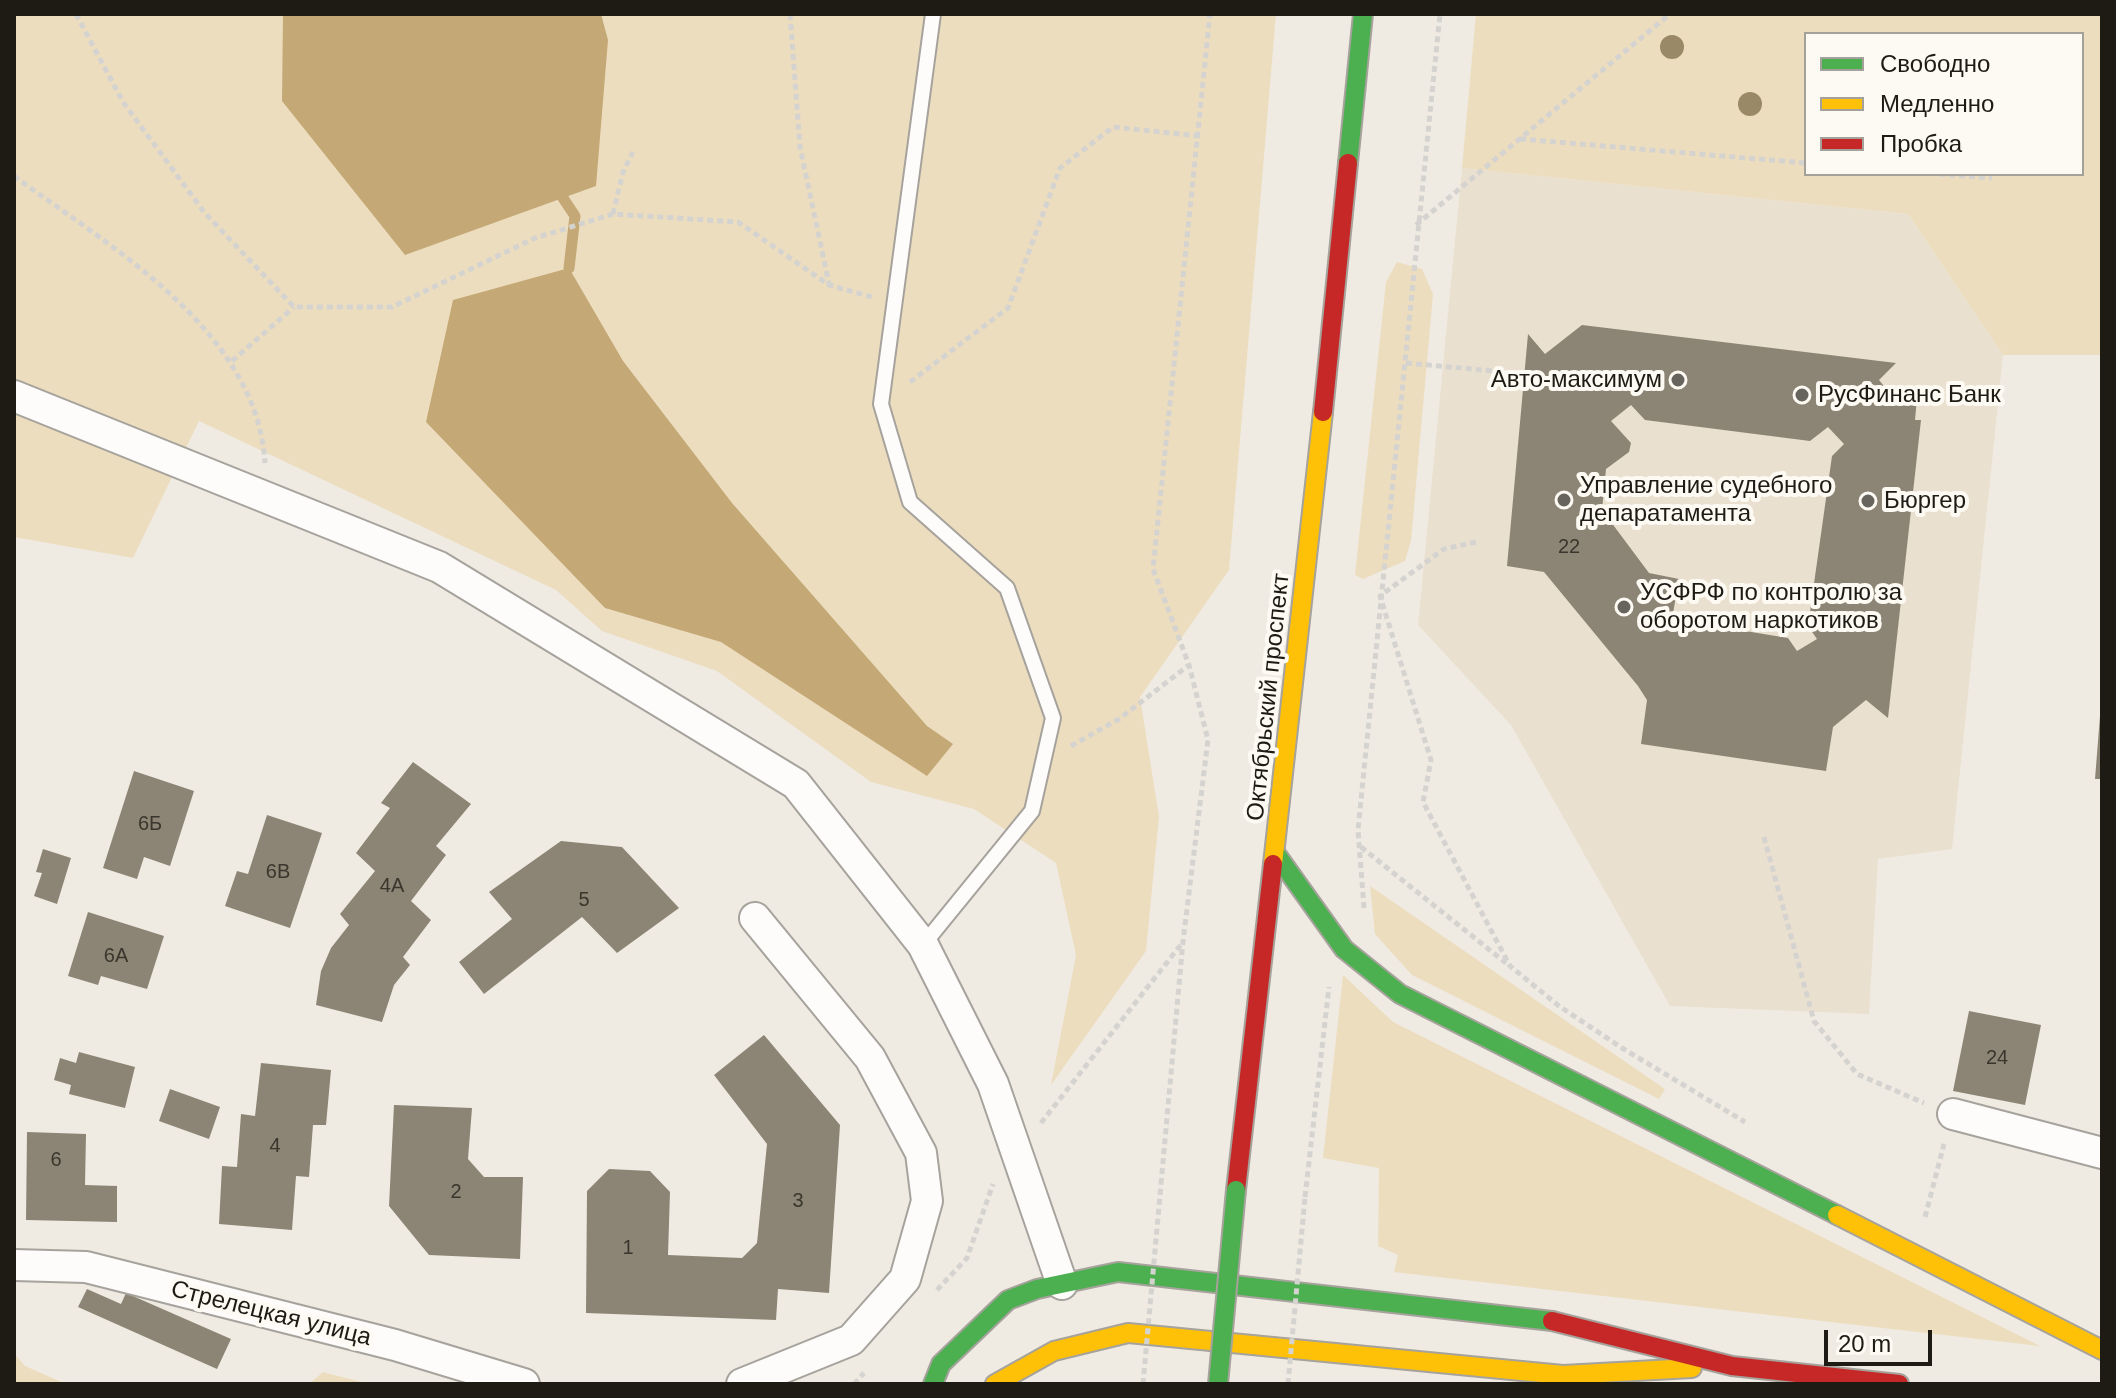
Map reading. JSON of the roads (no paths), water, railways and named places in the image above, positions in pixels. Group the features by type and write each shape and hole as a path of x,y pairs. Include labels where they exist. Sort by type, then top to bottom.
{"main road":[{"name":"Октябрьский проспект","path":"1218,1384 1236,1190 1276,854 1363,14"},
{"path":"1276,854 1344,949 1400,994 2102,1350"},
{"path":"933,1384 941,1364 1008,1300 1118,1272 1569,1323 1732,1366 1899,1384"},
{"path":"995,1384 1054,1351 1128,1333 1563,1375 1732,1366"}],"street":[{"path":"14,396 439,567 796,784 923,945 993,1084 1062,1284"},
{"path":"742,1384 851,1340 905,1279 927,1201 921,1153 870,1058 755,918"},
{"path":"1949,1126 2102,1153"},
{"name":"Стрелецкая улица","path":"14,1265 86,1267 395,1345 520,1382"}],"lane":[{"path":"923,945 1032,811 1053,718 1007,588 910,502 881,404 933,14"}],"waterway":[{"path":"563,198 575,216 569,268"}],"place":[{"name":"Авто-максимум","path":"1678,380"},
{"name":"РусФинанс Банк","path":"1802,395"},
{"name":"Управление судебного депаратамента","path":"1564,500"},
{"name":"Бюргер","path":"1868,501"},
{"name":"УСФРФ по контролю за оборотом наркотиков","path":"1624,607"}]}
